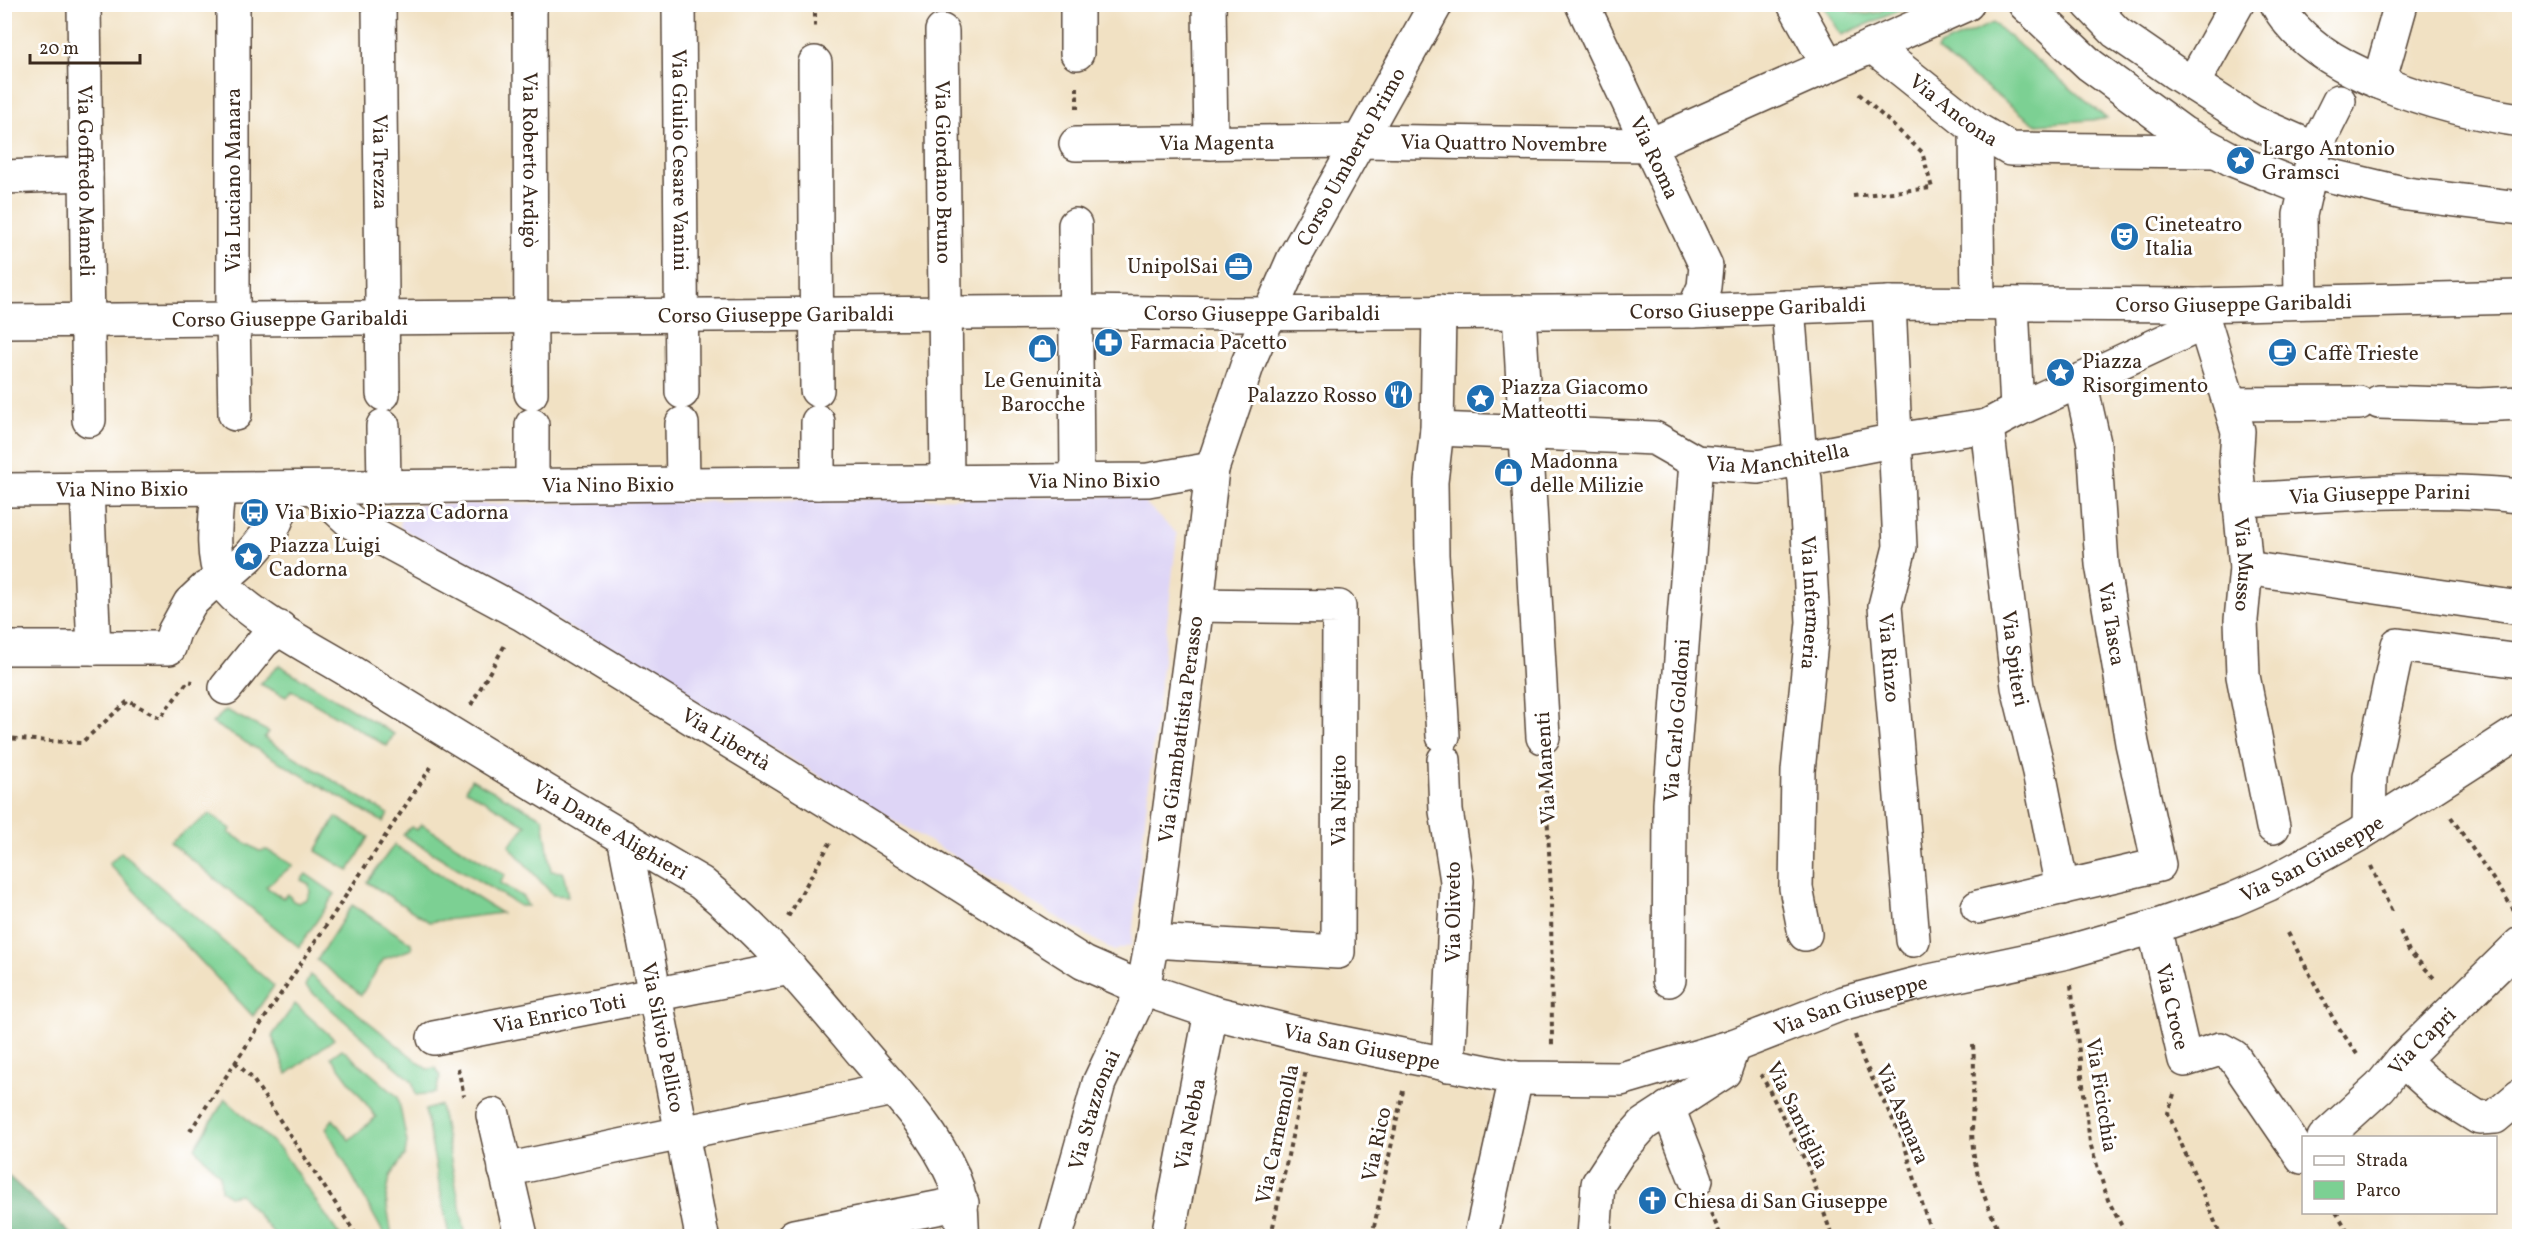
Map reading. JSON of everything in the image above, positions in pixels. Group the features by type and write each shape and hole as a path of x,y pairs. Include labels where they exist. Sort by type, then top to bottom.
{"street":[{"name":"Via Goffredo Mameli","path":"84,4 89,420"},
{"name":"Via Luciano Manara","path":"233,4 235,414"},
{"name":"Via Trezza","path":"379,4 383,394"},
{"name":"Via Roberto Ardigò","path":"530,4 531,393"},
{"name":"Via Giulio Cesare Vanini","path":"679,4 682,392"},
{"path":"1077,4 1077,53"},
{"path":"1209,4 1211,143"},
{"name":"Corso Umberto Primo","path":"1212,469 1248,363 1293,260 1436,4"},
{"name":"Via Roma","path":"1582,4 1706,266 1704,287 1693,311"},
{"path":"1794,4 1828,65"},
{"path":"1650,145 1967,4"},
{"path":"2025,4 2091,65 2184,134 2216,151 2311,170 2407,194 2520,208"},
{"path":"2089,4 2116,32 2251,121 2311,170"},
{"path":"2193,83 2237,4"},
{"path":"2277,4 2283,16 2306,42 2333,60 2379,82 2469,110 2520,120"},
{"path":"2379,82 2401,4"},
{"name":"Via Giordano Bruno","path":"942,31 947,480"},
{"name":"Via Ancona","path":"1872,46 1976,129 2010,149 2216,151"},
{"path":"815,63 817,390"},
{"path":"2301,302 2300,216 2311,170 2339,101"},
{"path":"1976,129 1978,303"},
{"name":"Via Magenta","path":"1076,144 1359,141"},
{"name":"Via Quattro Novembre","path":"1359,141 1650,145"},
{"path":"4,177 86,174"},
{"path":"1075,225 1077,479"},
{"name":"Corso Giuseppe Garibaldi","path":"4,321 1077,312 1693,311 1889,303 2012,304 2201,314 2301,302 2520,297"},
{"name":"Via Rinzo","path":"1889,303 1900,547 1885,606 1913,940"},
{"path":"2012,304 2017,410"},
{"name":"Via Infermeria","path":"1788,307 1800,458 1805,479 1813,622 1798,771 1796,888 1805,934"},
{"name":"Via Oliveto","path":"1439,312 1437,429 1431,482 1432,555 1446,811 1458,881 1448,1065"},
{"name":"Via Manenti","path":"1519,312 1529,441 1543,737"},
{"name":"Via Manchitella","path":"1437,429 1529,441 1654,438 1696,462 1758,467 1896,440 1987,426 2080,381 2201,314"},
{"name":"Via Musso","path":"2201,314 2238,431 2236,462 2246,568 2241,620 2243,676 2273,827"},
{"name":"Via Tasca","path":"2062,888 2159,865 2132,743 2102,564 2094,443 2080,381"},
{"path":"2231,404 2479,405 2520,403"},
{"path":"818,422 818,483"},
{"path":"682,424 683,484"},
{"path":"532,425 532,486"},
{"path":"383,426 384,487"},
{"name":"Via Spiteri","path":"1987,426 2018,687 2039,772 2062,888"},
{"name":"Via Carlo Goldoni","path":"1669,980 1670,804 1696,462"},
{"name":"Via Nino Bixio","path":"4,490 1148,480 1212,469"},
{"name":"Via Giambattista Perasso","path":"1143,988 1152,941 1197,605 1212,469"},
{"path":"4,648 169,648 174,632 190,603 206,588 222,580 248,557 273,528 302,488"},
{"name":"Via Libertà","path":"302,488 351,522 522,614 847,813 1084,963 1143,988"},
{"path":"218,489 215,536 222,580"},
{"path":"87,490 94,648"},
{"name":"Via Giuseppe Parini","path":"2240,500 2401,492 2490,493 2520,496"},
{"path":"2246,568 2520,608"},
{"name":"Via Dante Alighieri","path":"222,580 235,597 280,628 702,883 726,903 781,958 893,1089 929,1136 952,1173 962,1203 962,1236"},
{"name":"Via Nigito","path":"1152,941 1338,952 1339,607 1197,605"},
{"path":"226,688 263,642 280,628"},
{"path":"2363,831 2370,777 2398,645 2520,661"},
{"name":"Via San Giuseppe","path":"1143,988 1211,1012 1410,1058 1516,1078 1621,1079 1739,1044 1844,1004 1920,983 2067,952 2154,927 2232,900 2272,891 2520,731"},
{"name":"Via Silvio Pellico","path":"624,837 702,1236"},
{"path":"1978,907 2062,888"},
{"name":"Via Croce","path":"2154,927 2185,1060 2220,1049 2233,1056 2302,1140"},
{"name":"Via Capri","path":"2326,1136 2380,1087 2402,1060 2520,944"},
{"name":"Via Enrico Toti","path":"443,1037 656,995 781,958"},
{"name":"Via Stazzonai","path":"1056,1236 1099,1083 1143,988"},
{"name":"Via Nebba","path":"1168,1236 1211,1012"},
{"path":"1594,1236 1598,1184 1619,1152 1644,1124 1724,1072 1739,1044"},
{"path":"2402,1060 2440,1094 2480,1119 2495,1117 2520,1096"},
{"path":"1481,1236 1516,1078"},
{"path":"505,1170 893,1089"},
{"path":"1668,1108 1696,1180"},
{"path":"493,1115 521,1236"},
{"path":"794,1236 962,1203"}],"path":[{"path":"1828,65 1922,152 1932,188 1853,196"},
{"path":"190,1131 454,735 522,614"},
{"path":"4,738 81,742 128,701 160,718 188,681 226,688"},
{"name":"Via Manenti","path":"1543,737 1551,891 1553,1079"},
{"path":"2430,787 2520,918"},
{"path":"781,958 847,813"},
{"path":"2363,831 2393,914"},
{"path":"2400,930 2409,951 2458,1004"},
{"path":"2288,933 2335,1023 2380,1087"},
{"name":"Via Ficicchia","path":"2067,952 2090,1143 2108,1200 2127,1236"},
{"name":"Via Asmara","path":"1844,1004 1863,1060 1903,1140 1932,1236"},
{"path":"443,1037 469,1120 493,1115"},
{"name":"Via Carnemolla","path":"1271,1236 1312,1037"},
{"name":"Via Santiglia","path":"1739,1044 1808,1166 1832,1236"},
{"path":"1973,1046 1975,1068 1973,1149 1987,1207 2001,1236"},
{"name":"Via Rico","path":"1372,1236 1410,1058"},
{"path":"235,1062 252,1078 357,1236"},
{"path":"2175,1090 2168,1113 2221,1236"},
{"path":"1711,1213 1720,1236"},
{"path":"2337,1214 2350,1236"}],"shaded area":[{"path":"1138,496 1177,534 1131,945 1114,951 400,527 401,517 408,509 419,505"}],"green space":[{"path":"1823,5 1838,5 1852,12 1867,14 1879,12 1891,5 1913,5 1841,35"},
{"path":"1993,23 2107,119 2035,124 1937,50 1939,46"},
{"path":"279,665 394,734 387,746 291,690 286,697 260,684"},
{"path":"226,710 269,732 264,738 388,814 383,822 212,723"},
{"path":"471,779 543,818 551,871 563,872 568,896 553,895 509,846 526,825 466,790"},
{"path":"210,814 231,829 229,833 259,851 267,850 293,865 266,887 283,898 288,894 293,901 298,903 307,899 310,892 309,884 301,880 306,874 335,894 299,947 170,842"},
{"path":"336,817 369,837 349,871 316,851"},
{"path":"421,824 505,875 500,883 523,897 528,906 520,906 403,835 411,827 417,830"},
{"path":"394,845 501,913 429,922 367,882"},
{"path":"121,852 274,986 253,1016 109,864"},
{"path":"352,905 411,943 412,949 384,959 361,995 317,960"},
{"path":"310,975 427,1069 436,1068 440,1076 436,1093 416,1095 412,1081 305,986"},
{"path":"295,1004 334,1039 287,1074 272,1036"},
{"path":"342,1049 398,1097 407,1142 405,1155 390,1176 386,1199 392,1236 385,1236 326,1128 333,1119 349,1140 376,1117 331,1057"},
{"path":"225,1099 281,1150 340,1236 276,1236 240,1194 229,1196 221,1190 220,1175 195,1148"},
{"path":"440,1105 466,1236 449,1236 425,1110"},
{"path":"5,1173 73,1236 5,1236"}],"place":[{"name":"Largo Antonio Gramsci","path":"2241,160"},
{"name":"Cineteatro Italia","path":"2124,236"},
{"name":"UnipolSai","path":"1239,266"},
{"name":"Farmacia Pacetto","path":"1109,342"},
{"name":"Le Genuinità Barocche","path":"1043,349"},
{"name":"Caffè Trieste","path":"2283,353"},
{"name":"Piazza Risorgimento","path":"2061,373"},
{"name":"Palazzo Rosso","path":"1398,395"},
{"name":"Piazza Giacomo Matteotti","path":"1480,399"},
{"name":"Madonna delle Milizie","path":"1509,473"},
{"name":"Via Bixio-Piazza Cadorna","path":"254,512"},
{"name":"Piazza Luigi Cadorna","path":"248,557"},
{"name":"Chiesa di San Giuseppe","path":"1653,1201"}]}
